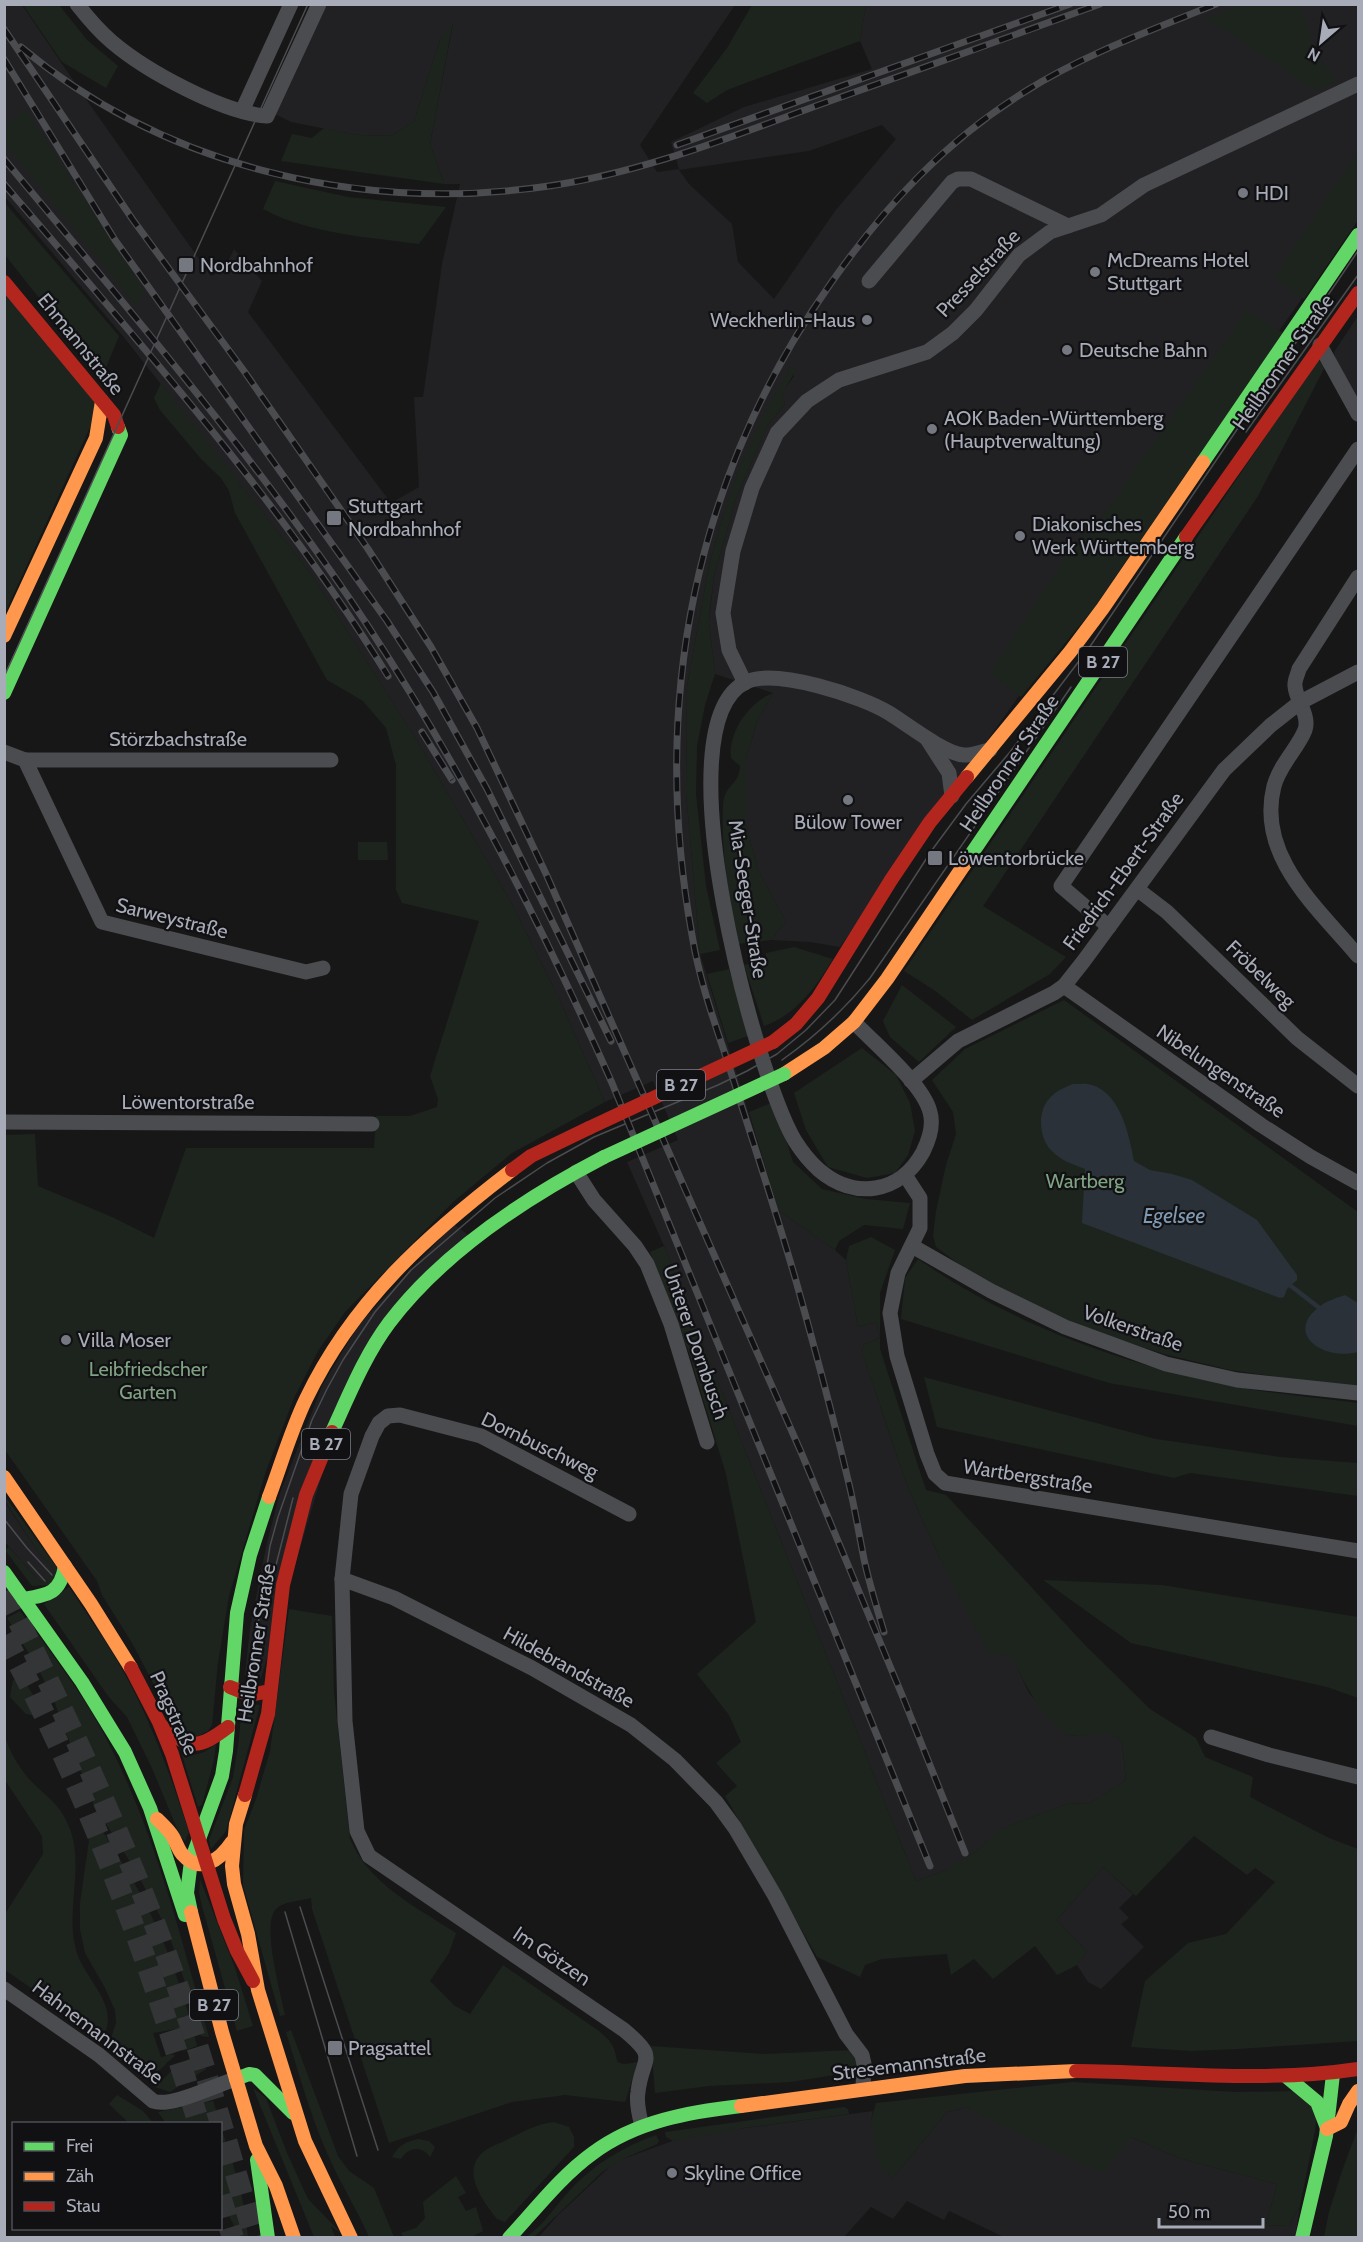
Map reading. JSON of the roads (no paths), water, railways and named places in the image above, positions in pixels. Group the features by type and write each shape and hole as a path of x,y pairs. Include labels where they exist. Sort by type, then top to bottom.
{"main road":[{"name":"Heilbronner Straße","path":"228,1727 237,1613 250,1555 266,1504 305,1400 328,1358 354,1319 410,1255 460,1210 531,1156 773,1042 796,1024 818,998 930,822 1070,652 1103,608 1359,234"},
{"name":"Ehmannstraße","path":"4,282 114,415 121,435 4,693"},
{"name":"Heilbronner Straße","path":"258,1989 249,1934 234,1884 232,1842 240,1805 263,1737 283,1585 306,1495 337,1418 361,1369 389,1323 429,1279 477,1236 558,1181 604,1157 784,1074 824,1048 854,1022 893,970 1203,512 1359,292"},
{"path":"4,636 96,438 102,401"},
{"name":"Pragstraße","path":"4,1476 23,1508 65,1566 132,1668 160,1724 190,1805 232,1940 258,1989"},
{"path":"23,1599 48,1596 64,1579 65,1566"},
{"path":"4,1572 79,1678 126,1753 151,1812 181,1907 194,1930"},
{"path":"230,1687 243,1694 258,1696 270,1691"},
{"path":"160,1724 175,1738 195,1746 204,1744 228,1727"},
{"name":"B 27","path":"228,1727 222,1776 191,1861 187,1893 194,1930 256,2146 268,2238"},
{"path":"151,1812 172,1836 182,1855 191,1861 207,1864 224,1856 232,1842"},
{"name":"B 27","path":"258,1989 305,2141 351,2238"},
{"name":"Stresemannstraße","path":"509,2238 577,2166 605,2144 658,2120 863,2088 955,2077 1077,2071 1239,2078 1333,2074 1359,2069"},
{"path":"236,2079 249,2074 255,2075 295,2114"},
{"path":"1302,2238 1327,2129 1333,2074"},
{"path":"1287,2077 1317,2102 1327,2129"},
{"path":"1327,2129 1341,2122 1349,2104 1359,2091"},
{"path":"256,2146 276,2186 294,2238"}],"street":[{"path":"77,4 89,20 125,53 177,84 242,111 267,116 320,4"},
{"path":"242,111 291,4"},
{"name":"Presselstraße","path":"744,683 729,650 723,613 733,551 752,488 777,433 807,401 839,380 927,352 952,333 976,310 1019,255 1050,232 1101,215 1144,185 1359,84"},
{"name":"Presselstraße","path":"869,281 952,182 958,179 971,179 1068,226"},
{"path":"1320,345 1359,414"},
{"path":"1109,927 1061,886 1359,449"},
{"path":"1359,577 1299,669 1294,684 1299,703 1307,718 1305,730 1277,777 1270,808 1277,849 1296,883 1359,956"},
{"name":"Friedrich-Ebert-Straße","path":"911,1081 958,1041 1064,986 1224,770 1299,703 1359,672"},
{"path":"744,683 764,677 787,679 820,687 887,711 926,737 964,755 990,750"},
{"name":"Mia-Seeger-Straße","path":"744,683 729,697 717,720 712,748 711,773 716,846 726,925 748,1014 785,1118 795,1140 809,1161 836,1183 852,1188 870,1189 888,1185 905,1175 923,1152 932,1126 930,1110 911,1081 854,1022"},
{"path":"926,737 949,773 952,796"},
{"path":"4,752 24,760"},
{"name":"Störzbachstraße","path":"24,760 331,760"},
{"name":"Sarweystraße","path":"24,760 102,922 306,972 323,968"},
{"name":"Fröbelweg","path":"1137,889 1167,912 1297,1038 1359,1086"},
{"name":"Nibelungenstraße","path":"1064,986 1261,1125 1311,1157 1359,1183"},
{"name":"Löwentorstraße","path":"4,1122 374,1124"},
{"name":"Unterer Dornbusch","path":"576,1172 594,1200 648,1264 671,1324 707,1442"},
{"name":"Wartbergstraße","path":"905,1175 920,1198 920,1228 898,1273 890,1313 897,1356 927,1454 935,1474 945,1483 1359,1551"},
{"name":"Volkerstraße","path":"912,1246 991,1291 1065,1327 1166,1364 1237,1380 1359,1393"},
{"name":"Dornbuschweg","path":"342,1579 351,1494 372,1436 379,1423 388,1416 400,1414 481,1436 629,1514"},
{"name":"Im Götzen","path":"342,1579 345,1721 357,1831 369,1856 624,2030 641,2044 647,2059 637,2095 642,2126"},
{"name":"Hildebrandstraße","path":"342,1579 394,1598 532,1668 631,1725 675,1760 716,1802 735,1828 775,1896 846,2034 862,2055 863,2088"},
{"path":"1211,1737 1269,1755 1359,1777"},
{"name":"Hahnemannstraße","path":"4,1989 99,2055 153,2101 168,2103 236,2079"}],"water":[{"name":"Egelsee","path":"1073,1084 1092,1085 1110,1097 1122,1117 1134,1161 1150,1170 1192,1180 1257,1220 1297,1275 1297,1280 1287,1289 1284,1297 1280,1298 1082,1223 1085,1169 1063,1160 1052,1151 1044,1140 1041,1125 1045,1104 1054,1094"},
{"path":"1345,1295 1358,1303 1358,1352 1333,1353 1313,1343 1307,1335 1306,1327 1309,1317 1319,1307"}],"waterway":[{"path":"1291,1286 1322,1310"}],"tunnel":[{"path":"4,1592 83,1755 120,1838 169,1961 221,2122"},
{"path":"4,1636 63,1754 114,1875 159,1999 198,2122"},
{"path":"222,2126 255,2238"},
{"path":"222,2202 233,2238"}],"tram line":[{"path":"4,677 308,4"},
{"path":"250,1677 270,1546 278,1517 312,1420 343,1360 375,1312 411,1270 495,1198 547,1163 594,1137 718,1085 777,1054 806,1030 835,1000 932,850 1089,648 1358,251"},
{"path":"1246,432 1358,275"},
{"path":"782,1060 829,1022 870,978 1071,687"},
{"path":"274,1573 293,1498"},
{"path":"4,1519 52,1575"},
{"path":"28,1562 45,1581"},
{"path":"300,1907 378,2150"},
{"path":"285,1912 357,2156"}],"railway":[{"path":"677,145 1070,4"},
{"path":"21,47 78,89 139,124 203,152 270,172 339,186 409,193 479,193 549,186 617,173 650,163 716,142 1100,4"},
{"path":"884,1632 868,1577 824,1382 788,1254 707,1000 692,935 680,848 677,762 681,677 694,594 716,513 746,434 784,357 831,283 895,202 943,153 997,110 1026,91 1095,54 1216,4"},
{"path":"4,29 133,220 244,371 368,549 431,647 477,728 547,876 801,1452 965,1853"},
{"path":"4,59 115,240 387,621 433,692 487,789 611,1041"},
{"path":"4,159 146,330 238,446 326,565 403,681 499,850 558,965 612,1083 930,1866"},
{"path":"4,184 156,362 254,484 301,546 388,676"},
{"path":"422,732 452,780"}],"place":[{"name":"HDI","path":"1243,193"},
{"name":"Nordbahnhof","path":"186,265"},
{"name":"McDreams Hotel Stuttgart","path":"1095,272"},
{"name":"Weckherlin-Haus","path":"867,320"},
{"name":"Deutsche Bahn","path":"1067,350"},
{"name":"AOK Baden-Württemberg (Hauptverwaltung)","path":"932,429"},
{"name":"Stuttgart Nordbahnhof","path":"334,518"},
{"name":"Diakonisches Werk Württemberg","path":"1020,536"},
{"name":"Bülow Tower","path":"848,800"},
{"name":"Löwentorbrücke","path":"935,858"},
{"name":"Villa Moser","path":"66,1340"},
{"name":"Pragsattel","path":"335,2048"},
{"name":"Skyline Office","path":"672,2173"}],"park label":[{"name":"Wartberg","path":"1085,1181"},
{"name":"Leibfriedscher Garten","path":"148,1380"}]}
